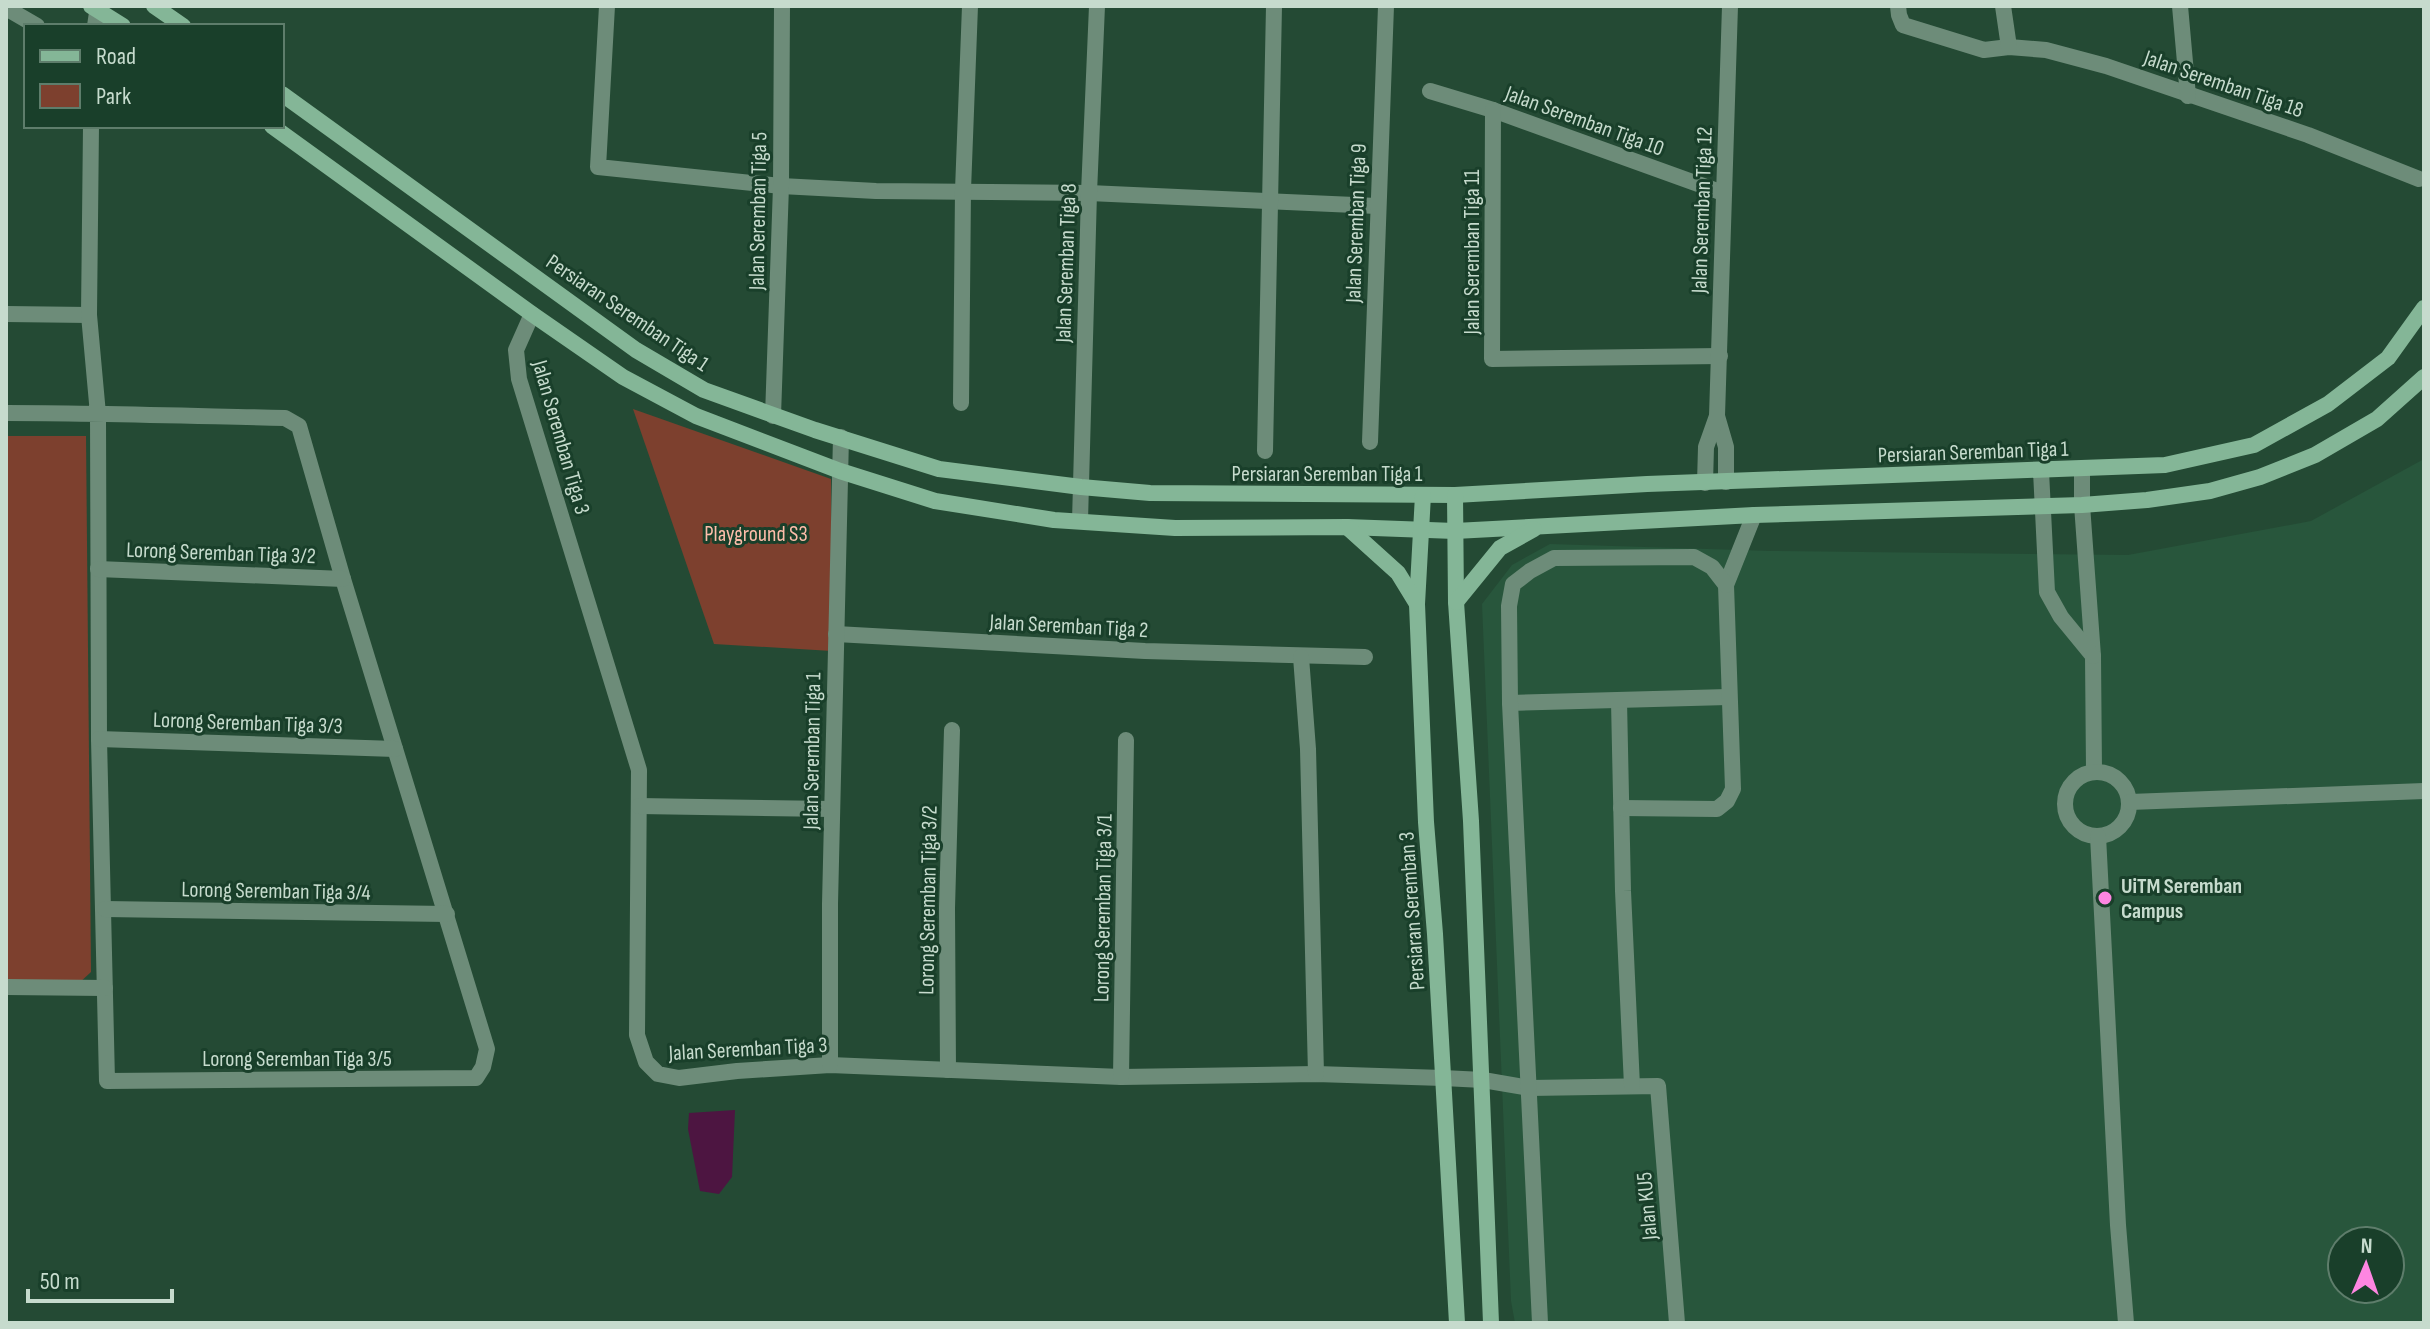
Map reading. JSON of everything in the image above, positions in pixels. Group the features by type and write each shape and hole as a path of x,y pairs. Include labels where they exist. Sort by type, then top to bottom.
{"main road":[{"path":"154,6 180,24"},
{"path":"95,12 119,24"},
{"name":"Persiaran Seremban Tiga 1","path":"284,95 636,350 704,390 773,416 939,469 1081,487 1150,493 1455,495 2165,465 2254,445 2328,404 2388,358 2424,308"},
{"path":"275,128 623,377 696,416 840,471 935,501 1080,521 1175,528 1347,527 1455,531 1754,515 2082,505 2147,500 2210,491 2260,477 2315,455 2377,419 2424,377"},
{"name":"Persiaran Seremban 3","path":"1423,495 1417,604 1426,822 1457,1323"},
{"path":"1455,495 1456,602 1471,821 1491,1323"},
{"path":"1347,527 1398,573 1417,604"},
{"path":"1456,602 1500,548 1538,527"}],"street":[{"path":"607,6 598,167 781,186 876,191 1089,193 1377,206"},
{"name":"Jalan Seremban Tiga 5","path":"773,416 781,186 782,6"},
{"path":"961,403 963,190 970,6"},
{"name":"Jalan Seremban Tiga 8","path":"1080,521 1097,6"},
{"path":"1265,451 1274,6"},
{"name":"Jalan Seremban Tiga 9","path":"1370,442 1386,6"},
{"name":"Jalan Seremban Tiga 12","path":"1705,483 1706,447 1717,416 1730,6"},
{"name":"Jalan Seremban Tiga 18","path":"1898,6 1903,25 1984,50 2009,47 2046,50 2091,62 2308,135 2419,179"},
{"path":"2003,6 2009,47"},
{"path":"2180,6 2188,96"},
{"path":"6,8 34,24"},
{"name":"Jalan Seremban Tiga 10","path":"1430,91 1493,110 1723,193"},
{"name":"Jalan Seremban Tiga 11","path":"1493,110 1492,359 1720,356"},
{"path":"6,987 105,988 99,739 98,414 89,315 91,128"},
{"path":"6,314 89,315"},
{"name":"Jalan Seremban Tiga 3","path":"532,314 516,350 519,379 639,770 637,1035 646,1062 658,1074 679,1078 830,1065 1121,1077 1316,1074 1443,1078 1483,1080 1530,1088 1658,1086"},
{"path":"6,413 285,418 299,426 447,914"},
{"name":"Jalan Seremban Tiga 12","path":"1717,416 1726,447 1726,482"},
{"name":"Jalan Seremban Tiga 1","path":"830,1065 831,809 841,437"},
{"path":"2082,469 2093,656 2094,771"},
{"path":"2041,471 2047,592 2061,617 2093,656"},
{"path":"1621,808 1717,809 1727,801 1733,789 1726,585 1754,515"},
{"path":"1540,1323 1510,703 1509,606 1513,584 1554,558 1694,557 1712,567 1726,585"},
{"name":"Lorong Seremban Tiga 3/2","path":"98,569 343,579"},
{"name":"Jalan Seremban Tiga 2","path":"836,634 1073,648 1365,657"},
{"path":"1301,657 1308,749 1316,1074"},
{"path":"1510,703 1728,697"},
{"path":"1619,701 1632,1086"},
{"name":"Lorong Seremban Tiga 3/2","path":"948,1070 947,908 952,730"},
{"name":"Lorong Seremban Tiga 3/3","path":"99,739 395,749"},
{"name":"Lorong Seremban Tiga 3/1","path":"1121,1077 1126,740"},
{"path":"2094,771 2114,776 2127,792 2130,802 2124,821 2117,829 2098,836 2077,829 2065,811 2068,790 2083,774 2094,771"},
{"path":"2130,802 2424,791"},
{"path":"639,806 831,809"},
{"path":"2098,836 2126,1323"},
{"name":"Lorong Seremban Tiga 3/4","path":"105,909 447,914"},
{"name":"Lorong Seremban Tiga 3/5","path":"105,988 107,1081 476,1078 483,1067 487,1049 447,914"},
{"name":"Jalan KU5","path":"1658,1086 1677,1323"}],"shaded area":[{"name":"UiTM Seremban Campus","path":"2424,459 2424,1323 1515,1323 1511,1301 1482,604 1512,565 1550,544 1771,551 2128,555 2311,521"},
{"path":"735,1110 732,1177 719,1194 700,1191 688,1129 689,1113"}],"green space":[{"name":"Playground S3","path":"633,409 831,479 832,651 714,644"},
{"path":"6,436 86,436 91,972 78,984 6,982"}],"place":[{"name":"UiTM Seremban Campus","path":"2105,898"}]}
